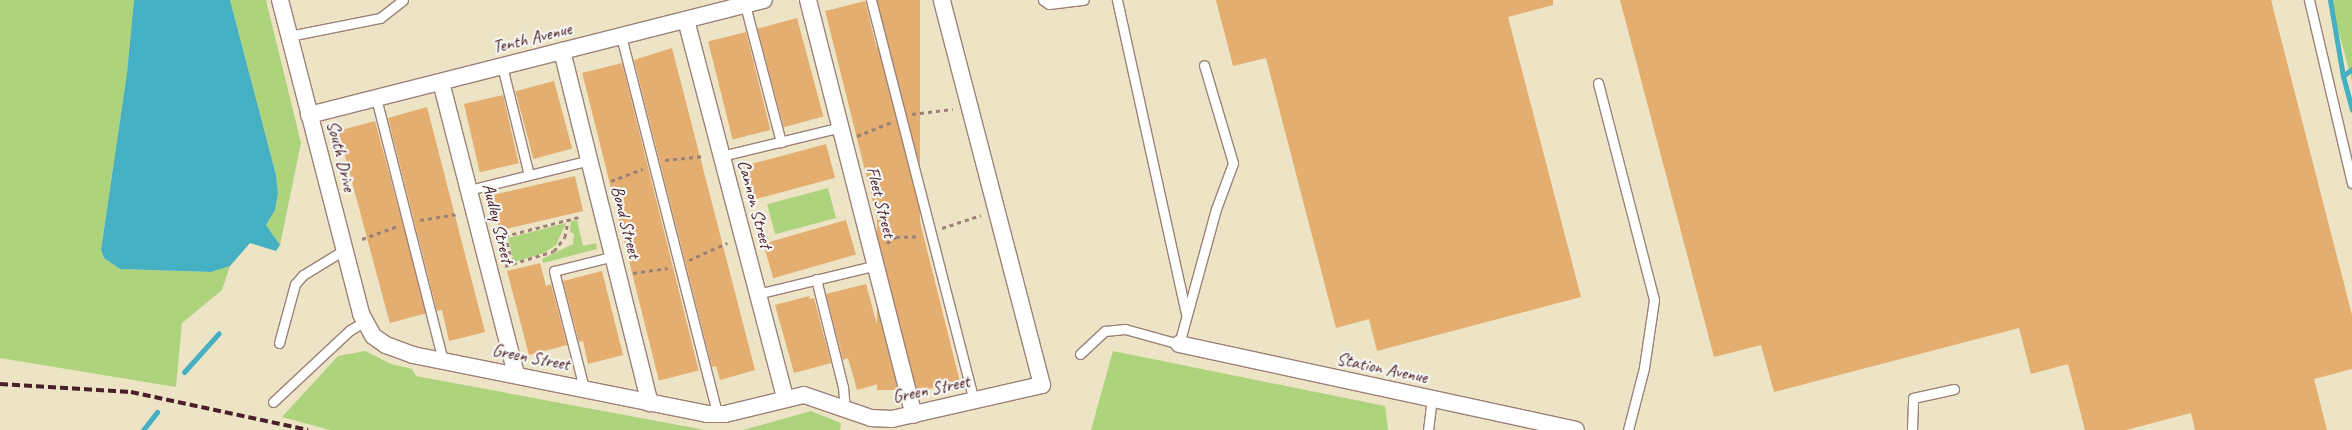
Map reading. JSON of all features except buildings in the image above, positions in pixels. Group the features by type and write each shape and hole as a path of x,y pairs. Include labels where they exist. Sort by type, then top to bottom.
{"street":[{"name":"South Drive","path":"280,0 364,322"},
{"name":"Tenth Avenue","path":"309,114 764,0"},
{"name":"Fleet Street","path":"808,0 914,415"},
{"name":"Green Street","path":"364,322 373,336 386,345 443,360 650,403 716,414 784,397 811,396 880,419 914,415 1042,385 942,0"},
{"name":"Cannon Street","path":"686,20 784,397"},
{"name":"Bond Street","path":"562,51 650,403"},
{"name":"Audley Street","path":"441,82 516,374"},
{"name":"Station Avenue","path":"1179,344 1576,430"}],"lane":[{"path":"290,36 380,18 403,0"},
{"path":"871,0 974,401"},
{"path":"1042,0 1049,4 1084,0"},
{"path":"1117,0 1187,316"},
{"path":"2309,0 2352,183"},
{"path":"745,5 781,142"},
{"path":"621,36 716,414"},
{"path":"1080,354 1104,331 1125,329 1179,344 1216,209 1232,163 1204,65"},
{"path":"502,66 530,175"},
{"path":"1598,83 1654,300 1644,368 1628,430"},
{"path":"376,98 443,360"},
{"path":"722,156 841,127"},
{"path":"469,190 590,160"},
{"path":"279,343 295,284 303,276 344,250"},
{"path":"584,388 554,271 614,256"},
{"path":"757,294 877,265"},
{"path":"816,280 844,388 845,408"},
{"path":"273,402 350,330 364,322"},
{"path":"1912,430 1912,398 1954,389"},
{"path":"1428,430 1432,399"}],"path":[{"path":"911,114 954,109"},
{"path":"855,136 894,122"},
{"path":"663,160 705,156"},
{"path":"608,182 646,168"},
{"path":"418,220 440,213 441,218 458,214"},
{"path":"941,228 982,215"},
{"path":"495,238 578,217"},
{"path":"502,267 554,251 565,237 568,220"},
{"path":"362,239 380,234 379,229 401,225"},
{"path":"506,236 513,264"},
{"path":"884,247 889,239 896,237 924,236"},
{"path":"689,260 727,243"},
{"path":"632,273 671,267"}],"green space":[{"path":"0,0 134,0 127,73 101,250 104,258 120,269 211,272 230,266 222,290 182,323 176,387 0,358"},
{"path":"230,0 266,0 301,143 280,245 266,225 275,210 278,193 276,175"},
{"path":"2330,0 2352,0 2352,81"},
{"path":"828,188 836,218 775,234 767,204"},
{"path":"577,220 583,246 596,243 597,249 543,263 542,259 573,244 574,234 570,232 571,221"},
{"path":"566,223 556,245 544,253 514,262 508,238"},
{"path":"365,351 391,364 412,369 416,376 705,430 330,430 282,417 338,356"},
{"path":"1113,351 1385,406 1388,430 1091,430"},
{"path":"811,411 841,423 840,430 743,430"}],"water":[{"path":"134,0 230,0 276,175 278,193 275,210 266,225 280,245 276,251 250,243 230,266 211,272 120,269 104,258 101,250 127,73"}],"waterway":[{"path":"2330,0 2343,76 2352,110"},
{"path":"2343,76 2352,69"},
{"path":"184,372 219,333"},
{"path":"143,430 157,412"}],"railway":[{"path":"0,384 131,392 308,430"}]}
